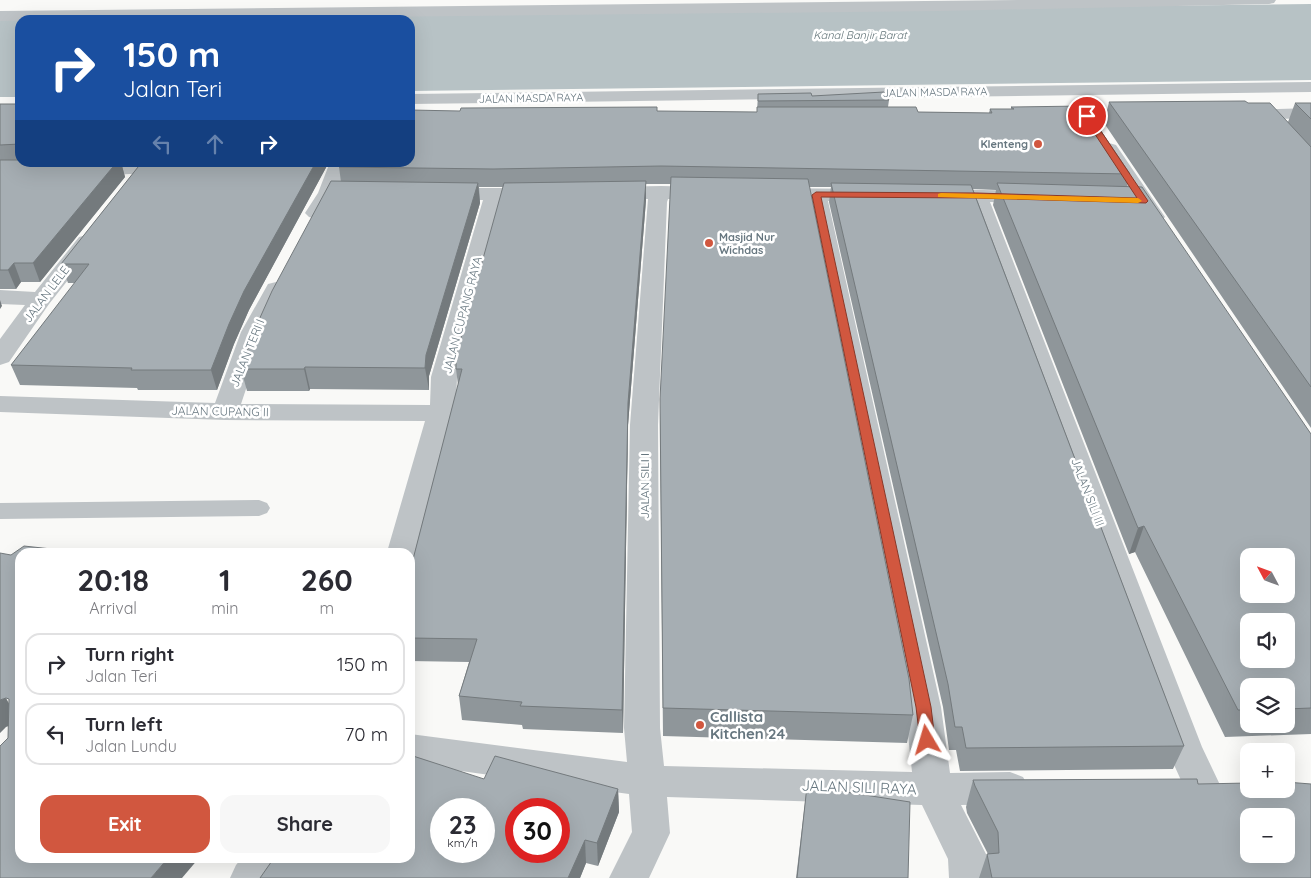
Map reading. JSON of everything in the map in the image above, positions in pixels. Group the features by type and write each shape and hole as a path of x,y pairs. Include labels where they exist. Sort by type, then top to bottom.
{"street":[{"path":"78,15 1269,0"},
{"path":"0,16 15,16"},
{"name":"JALAN MASDA RAYA","path":"415,99 1311,87"},
{"path":"1229,115 1273,121 1311,113"},
{"path":"1037,116 1163,116"},
{"path":"1087,116 1133,200 1165,233"},
{"path":"70,170 128,167"},
{"path":"127,192 146,167"},
{"path":"308,227 338,193 340,167"},
{"path":"583,193 661,192 882,195"},
{"name":"JALAN SILI I","path":"629,878 651,833 642,728 644,425 657,202 661,192"},
{"path":"427,194 554,194"},
{"name":"JALAN CUPANG RAYA","path":"403,548 443,405 444,377 495,194"},
{"path":"816,195 924,707 933,789 968,858 969,878"},
{"path":"920,195 1055,198"},
{"name":"JALAN SILI III","path":"977,196 1184,747 1217,788 1162,787"},
{"name":"JALAN LELE","path":"0,357 41,299 102,222"},
{"name":"JALAN TERI I","path":"224,412 253,332 285,271"},
{"path":"0,298 41,299"},
{"name":"JALAN CUPANG II","path":"0,404 224,412 440,413"},
{"name":"JALAN SILI RAYA","path":"415,750 647,781 933,789 1043,788"},
{"path":"250,878 262,863"}],"lane":[{"path":"0,511 259,508"}],"water":[{"name":"Kanal Banjir Barat","path":"1311,4 1311,80 415,91 415,15 350,15"},
{"path":"0,19 15,19 15,97 0,97"}],"building":[{"path":"884,92 889,100 758,101 758,94 811,93 812,96"},
{"path":"1245,101 1248,103 1270,103 1311,147 1311,387 1109,102"},
{"path":"1295,103 1311,103 1311,119"},
{"path":"0,104 15,104 15,144 0,145"},
{"path":"1084,106 1130,174 661,166 493,169 339,167 415,167 415,110 460,111 461,108 657,107 657,111 757,112 757,107 916,107 918,112 992,113 990,109 1014,109 1011,107"},
{"path":"0,160 15,160 15,167 113,167 33,263 14,263 8,270 0,270"},
{"path":"138,167 313,167 244,291 211,370 131,370 132,368 11,365 89,264 61,264"},
{"path":"671,177 808,179 909,679 913,715 663,708 660,399"},
{"path":"331,181 478,183 426,355 425,368 305,367 304,369 241,369 254,331 272,291"},
{"path":"646,181 628,403 622,710 520,706 522,702 459,696 477,639 415,638 415,552 462,369 456,369 456,356 504,183"},
{"path":"831,183 971,185 1184,746 966,748 962,727 955,727 948,684"},
{"path":"997,183 1142,187 1311,434 1311,708 1295,709 1295,678 1240,678 1240,710 1238,710 1144,526 1138,528"},
{"path":"24,546 42,548 21,548"},
{"path":"15,552 15,863 164,863 151,878 0,878 0,746 8,738 9,699 0,700 0,553 11,555"},
{"path":"495,756 618,789 597,843 585,840 568,878 260,878 270,863 415,863 415,757 484,779"},
{"path":"1197,779 1198,784 1240,783 1240,798 1295,798 1295,783 1311,784 1311,878 992,878 987,854 999,853 998,832 973,780"},
{"path":"807,786 910,802 908,878 797,878"}],"slow traffic":[{"path":"941,195 1138,201"}],"place":[{"name":"Klenteng","path":"1038,144"},
{"name":"Masjid Nur Wichdas","path":"709,243"},
{"name":"Callista Kitchen 24","path":"700,725"}],"route":[{"path":"927,740 924,707 816,195 977,196 1143,201 1087,116"}]}
